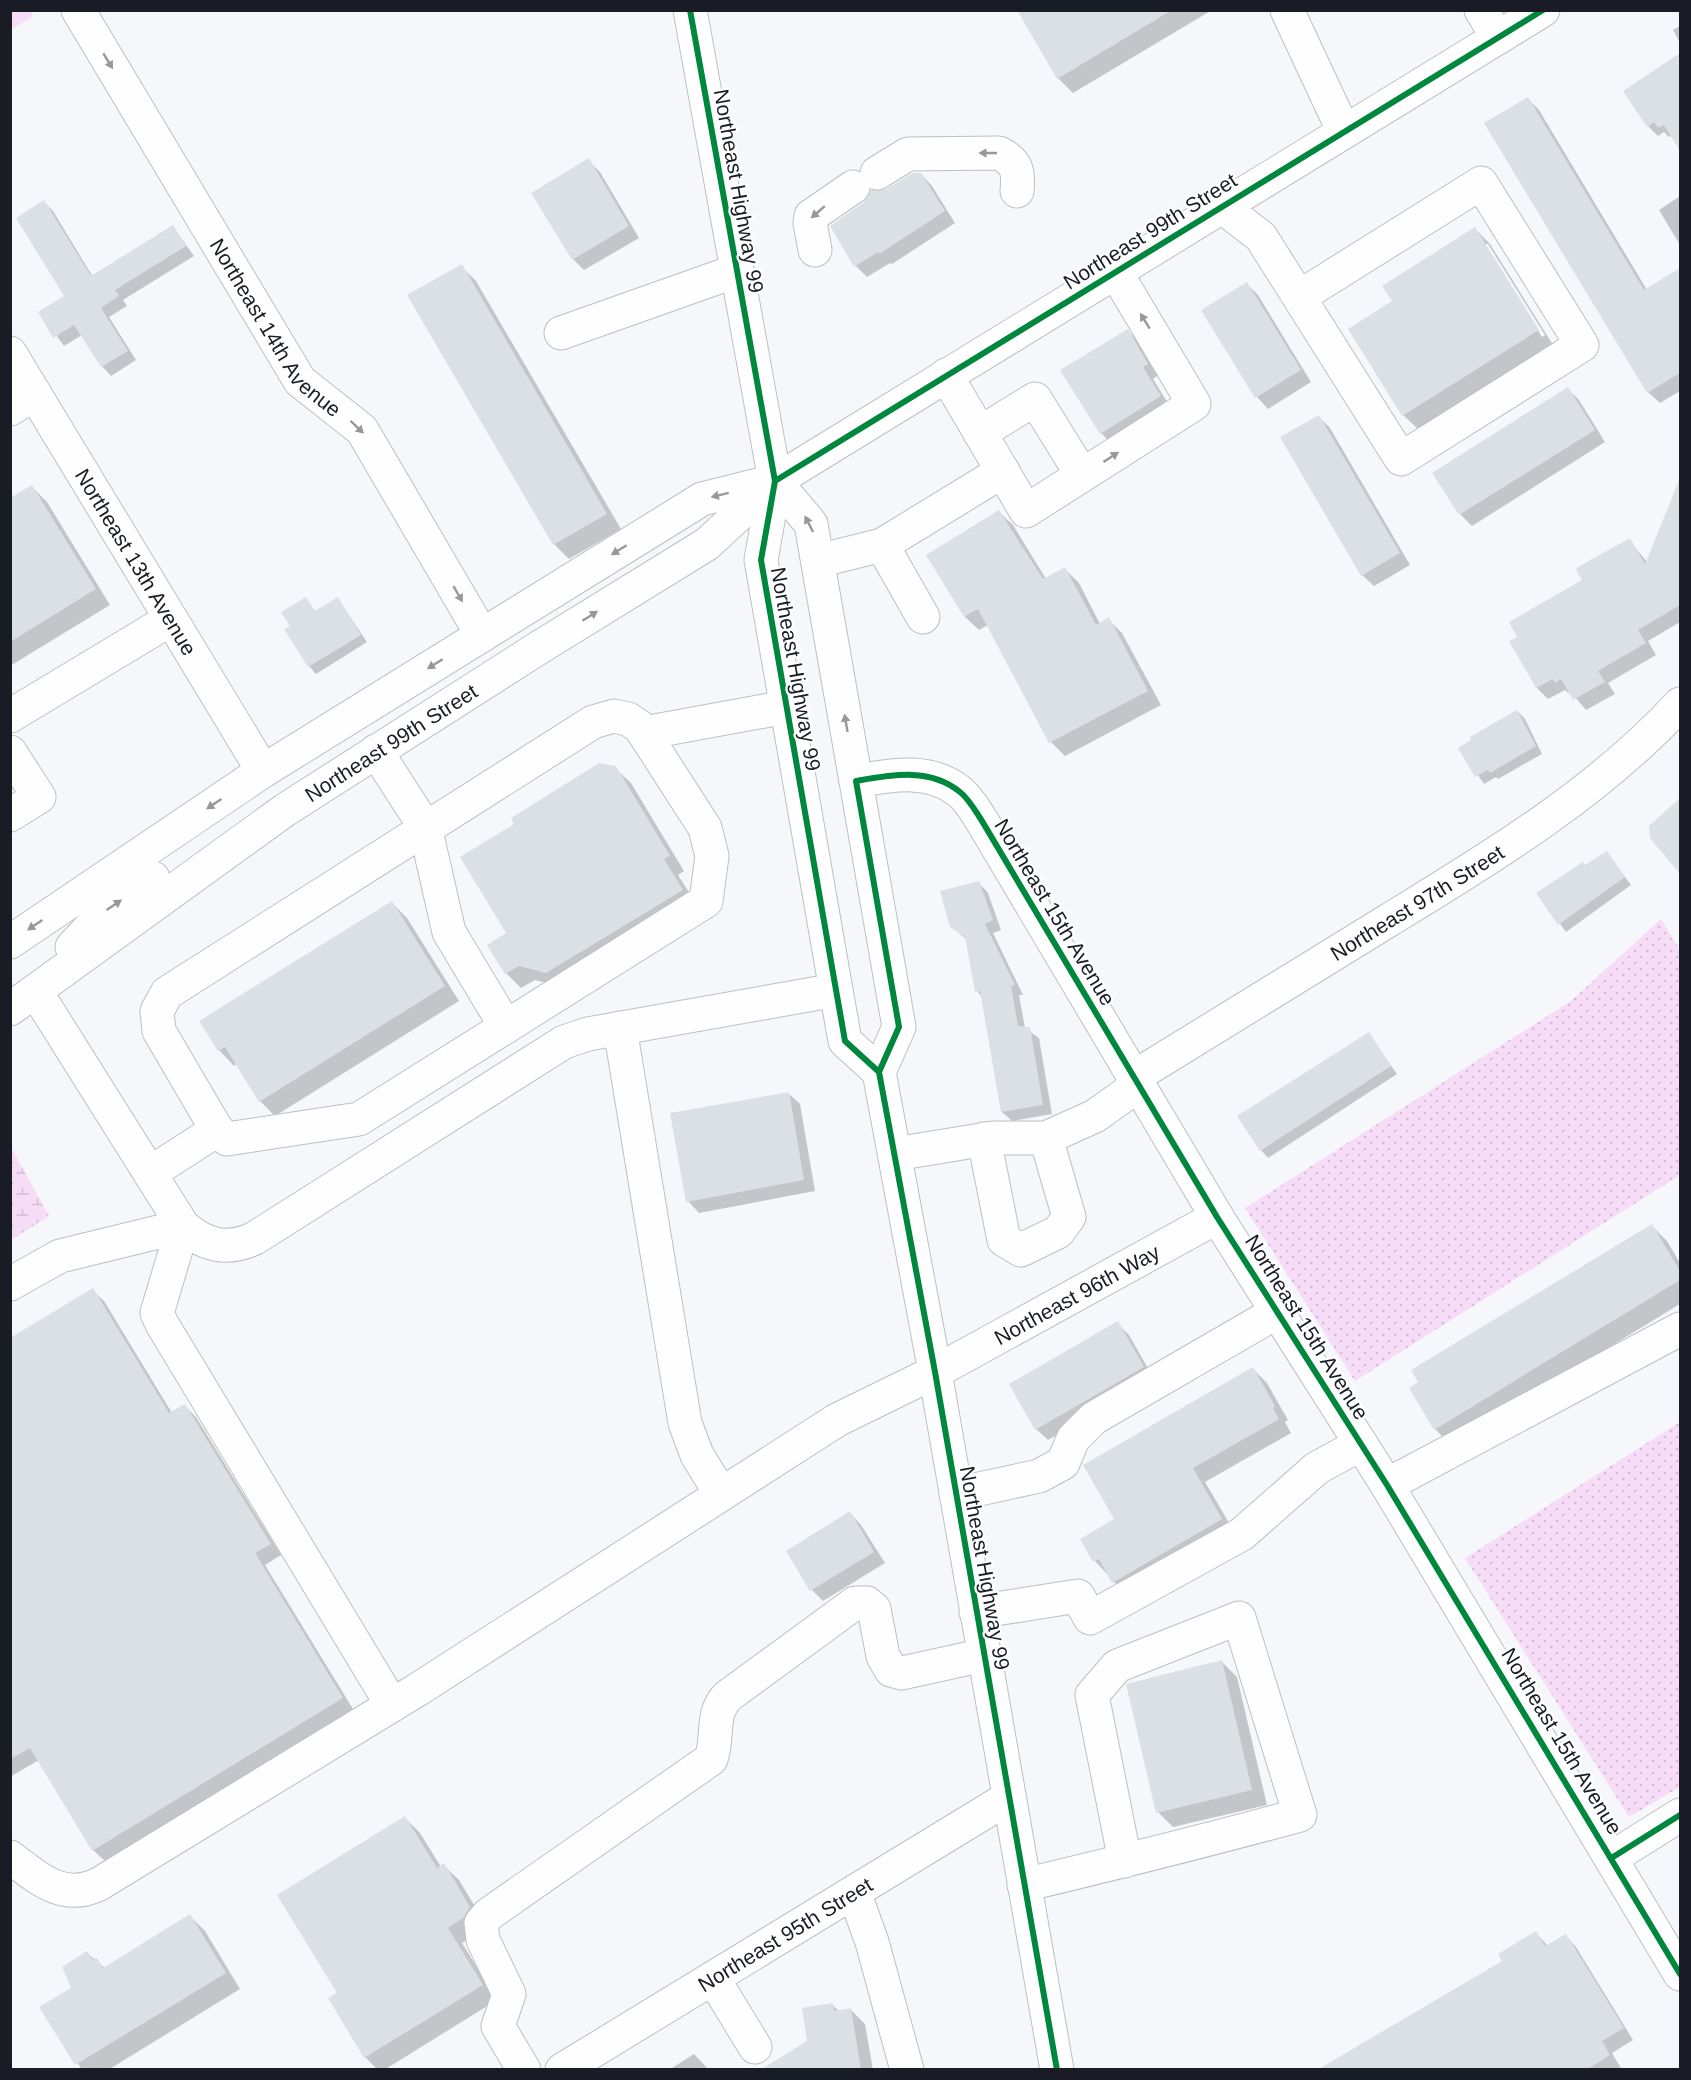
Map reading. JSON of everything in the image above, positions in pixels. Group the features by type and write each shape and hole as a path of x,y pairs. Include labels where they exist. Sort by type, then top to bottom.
{"main road":[{"name":"Northeast 14th Avenue","path":"78,10 300,381 362,430 482,635"},
{"name":"Northeast Highway 99","path":"690,10 775,480 761,560 845,1041 879,1072"},
{"path":"1287,10 1344,132"},
{"path":"1481,10 1498,38"},
{"name":"Northeast 99th Street","path":"32,994 275,817 376,751 707,544 775,480 1543,10"},
{"path":"815,250 810,223 811,216 909,154 999,153 1011,160 1019,172 1017,191"},
{"path":"1221,206 1261,237 1401,459 1582,345 1480,183 1299,297"},
{"path":"561,333 736,271"},
{"path":"946,375 1026,511 1194,404 1115,271"},
{"name":"Northeast 13th Avenue","path":"10,353 23,402 171,619 262,771"},
{"path":"980,433 1035,399 1082,475"},
{"path":"818,561 882,545 1003,471"},
{"name":"Northeast 99th Street","path":"10,942 262,771 702,499 775,480"},
{"name":"Northeast Highway 99","path":"775,480 812,524 899,1027 879,1072 935,1372 1057,2070"},
{"path":"882,545 923,617"},
{"path":"10,716 171,619"},
{"name":"Northeast 97th Street","path":"1134,1077 1502,851 1616,766 1654,733 1680,704"},
{"path":"644,733 786,707"},
{"path":"614,716 628,719 644,733 705,828 712,856 706,901 359,1119 227,1139 217,1130 159,1031 157,1016 163,999 172,989 425,827 600,719 614,716"},
{"path":"376,751 425,827 449,932 506,1027"},
{"path":"10,752 39,797 10,815"},
{"path":"262,771 243,815 106,911 79,938 32,994 183,1226 193,1236 213,1245 224,1246 245,1242 564,1042 588,1034 836,990"},
{"name":"Northeast 15th Avenue","path":"856,781 895,775 927,776 960,792 982,821 1217,1216 1387,1485 1613,1857 1680,1974"},
{"path":"620,1028 685,1423 697,1455 721,1494"},
{"path":"895,1154 984,1139 1046,1138 1095,1116 1130,1091 1134,1077"},
{"path":"150,1173 217,1130"},
{"path":"984,1139 1004,1240 1021,1250 1058,1232 1069,1217 1046,1138"},
{"name":"Northeast 96th Way","path":"10,1857 56,1888 72,1891 92,1887 392,1705 837,1420 935,1372 1217,1216"},
{"path":"10,1284 60,1256 183,1226"},
{"path":"183,1226 157,1313 392,1705"},
{"path":"956,1494 1039,1476 1063,1463 1073,1439 1094,1418 1277,1312"},
{"path":"1387,1485 1680,1329"},
{"path":"976,1612 1078,1596 1090,1618 1242,1534 1317,1468 1361,1444"},
{"path":"524,2070 498,2026 509,1994 483,1940 481,1923 489,1914 711,1759 716,1745 715,1726 719,1704 855,1603 867,1603 874,1609 883,1656 891,1670 902,1673 984,1655"},
{"path":"1024,1885 1125,1861 1300,1815 1239,1618 1117,1666 1092,1695 1125,1861"},
{"name":"Northeast 95th Street","path":"562,2070 599,2060 713,1978 1008,1798"},
{"path":"1613,1857 1680,1815"},
{"path":"854,1892 872,1942 907,2070"},
{"path":"713,1978 755,2047"}],"green space":[{"path":"11,10 30,11 33,16 11,30"},
{"path":"1661,919 1680,950 1680,1175 1355,1381 1245,1208 1571,1001"},
{"path":"11,1147 49,1216 10,1240"},
{"path":"1680,1422 1680,1787 1629,1817 1465,1558"}],"building":[{"path":"1017,10 1172,10 1057,79"},
{"path":"1680,53 1680,151 1664,125 1658,128 1654,122 1647,127 1623,91"},
{"path":"1528,97 1644,290 1680,268 1680,373 1647,393 1484,123"},
{"path":"589,158 629,226 572,260 531,193"},
{"path":"913,173 921,173 945,211 879,254 878,252 854,267 830,226 864,202 871,190 886,189"},
{"path":"44,200 91,276 173,225 186,246 115,290 119,296 101,308 128,351 101,367 74,325 53,338 38,312 64,296 16,218"},
{"path":"1475,227 1539,330 1402,416 1348,329 1392,301 1382,286"},
{"path":"462,264 607,514 553,545 407,295"},
{"path":"1247,282 1301,370 1255,398 1201,310"},
{"path":"1128,329 1148,364 1143,367 1161,396 1100,434 1060,370"},
{"path":"1568,387 1595,430 1459,515 1432,473"},
{"path":"1319,415 1400,553 1361,576 1280,437"},
{"path":"1680,478 1680,605 1638,630 1646,643 1598,671 1605,682 1573,700 1561,679 1555,683 1553,679 1536,688 1509,641 1517,637 1509,622 1582,580 1576,570 1578,567 1630,538 1645,564"},
{"path":"32,485 96,589 10,642 10,498"},
{"path":"999,510 1043,579 1065,567 1096,625 1109,617 1148,691 1049,743 978,609 964,617 926,555"},
{"path":"306,597 315,611 338,597 361,635 308,667 284,629 290,626 281,612"},
{"path":"1517,710 1536,746 1490,773 1488,770 1475,777 1458,748 1471,740 1470,737"},
{"path":"599,763 616,766 670,856 664,859 683,890 546,973 519,966 505,974 487,945 506,933 460,857 514,824 511,818"},
{"path":"1680,798 1680,874 1650,838 1649,826"},
{"path":"1607,851 1625,877 1558,925 1536,893 1583,862 1585,865"},
{"path":"979,881 993,920 985,924 1015,985 1011,986 1018,1026 1030,1027 1043,1105 1001,1112 980,991 975,992 965,937 950,927 940,891"},
{"path":"392,901 445,986 259,1102 225,1047 218,1051 199,1021"},
{"path":"1369,1032 1391,1066 1260,1151 1237,1116"},
{"path":"789,1092 804,1180 686,1202 670,1113"},
{"path":"1652,1224 1680,1271 1680,1280 1434,1430 1409,1388 1418,1382 1411,1370"},
{"path":"93,1288 169,1413 185,1404 271,1544 255,1553 343,1698 92,1851 30,1748 10,1759 10,1338"},
{"path":"1118,1321 1144,1367 1035,1430 1009,1384"},
{"path":"1253,1367 1275,1406 1273,1408 1279,1419 1193,1468 1222,1519 1112,1583 1099,1559 1093,1562 1080,1539 1114,1519 1083,1465"},
{"path":"850,1511 874,1552 810,1591 786,1551"},
{"path":"1222,1660 1252,1790 1156,1813 1126,1684"},
{"path":"405,1816 437,1868 444,1863 470,1907 463,1918 448,1928 483,1985 364,2058 328,1998 337,1993 277,1895"},
{"path":"190,1914 226,1973 75,2065 39,2007 71,1988 62,1967 87,1951 93,1960 97,1958 103,1968"},
{"path":"1536,1931 1545,1946 1566,1934 1624,2028 1602,2041 1610,2055 1586,2070 1317,2070 1502,1961 1498,1954"},
{"path":"833,2003 834,2011 851,2008 861,2070 760,2070 807,2041 802,2008"}],"cycle path":[{"path":"690,10 775,481 761,560 845,1041 879,1072"},
{"path":"775,481 1543,10"},
{"path":"1057,2070 935,1372 879,1072 899,1027 856,781 896,775 923,776 948,784 960,792 972,806 1217,1217 1387,1485 1680,1974"},
{"path":"1613,1857 1680,1815"}]}
